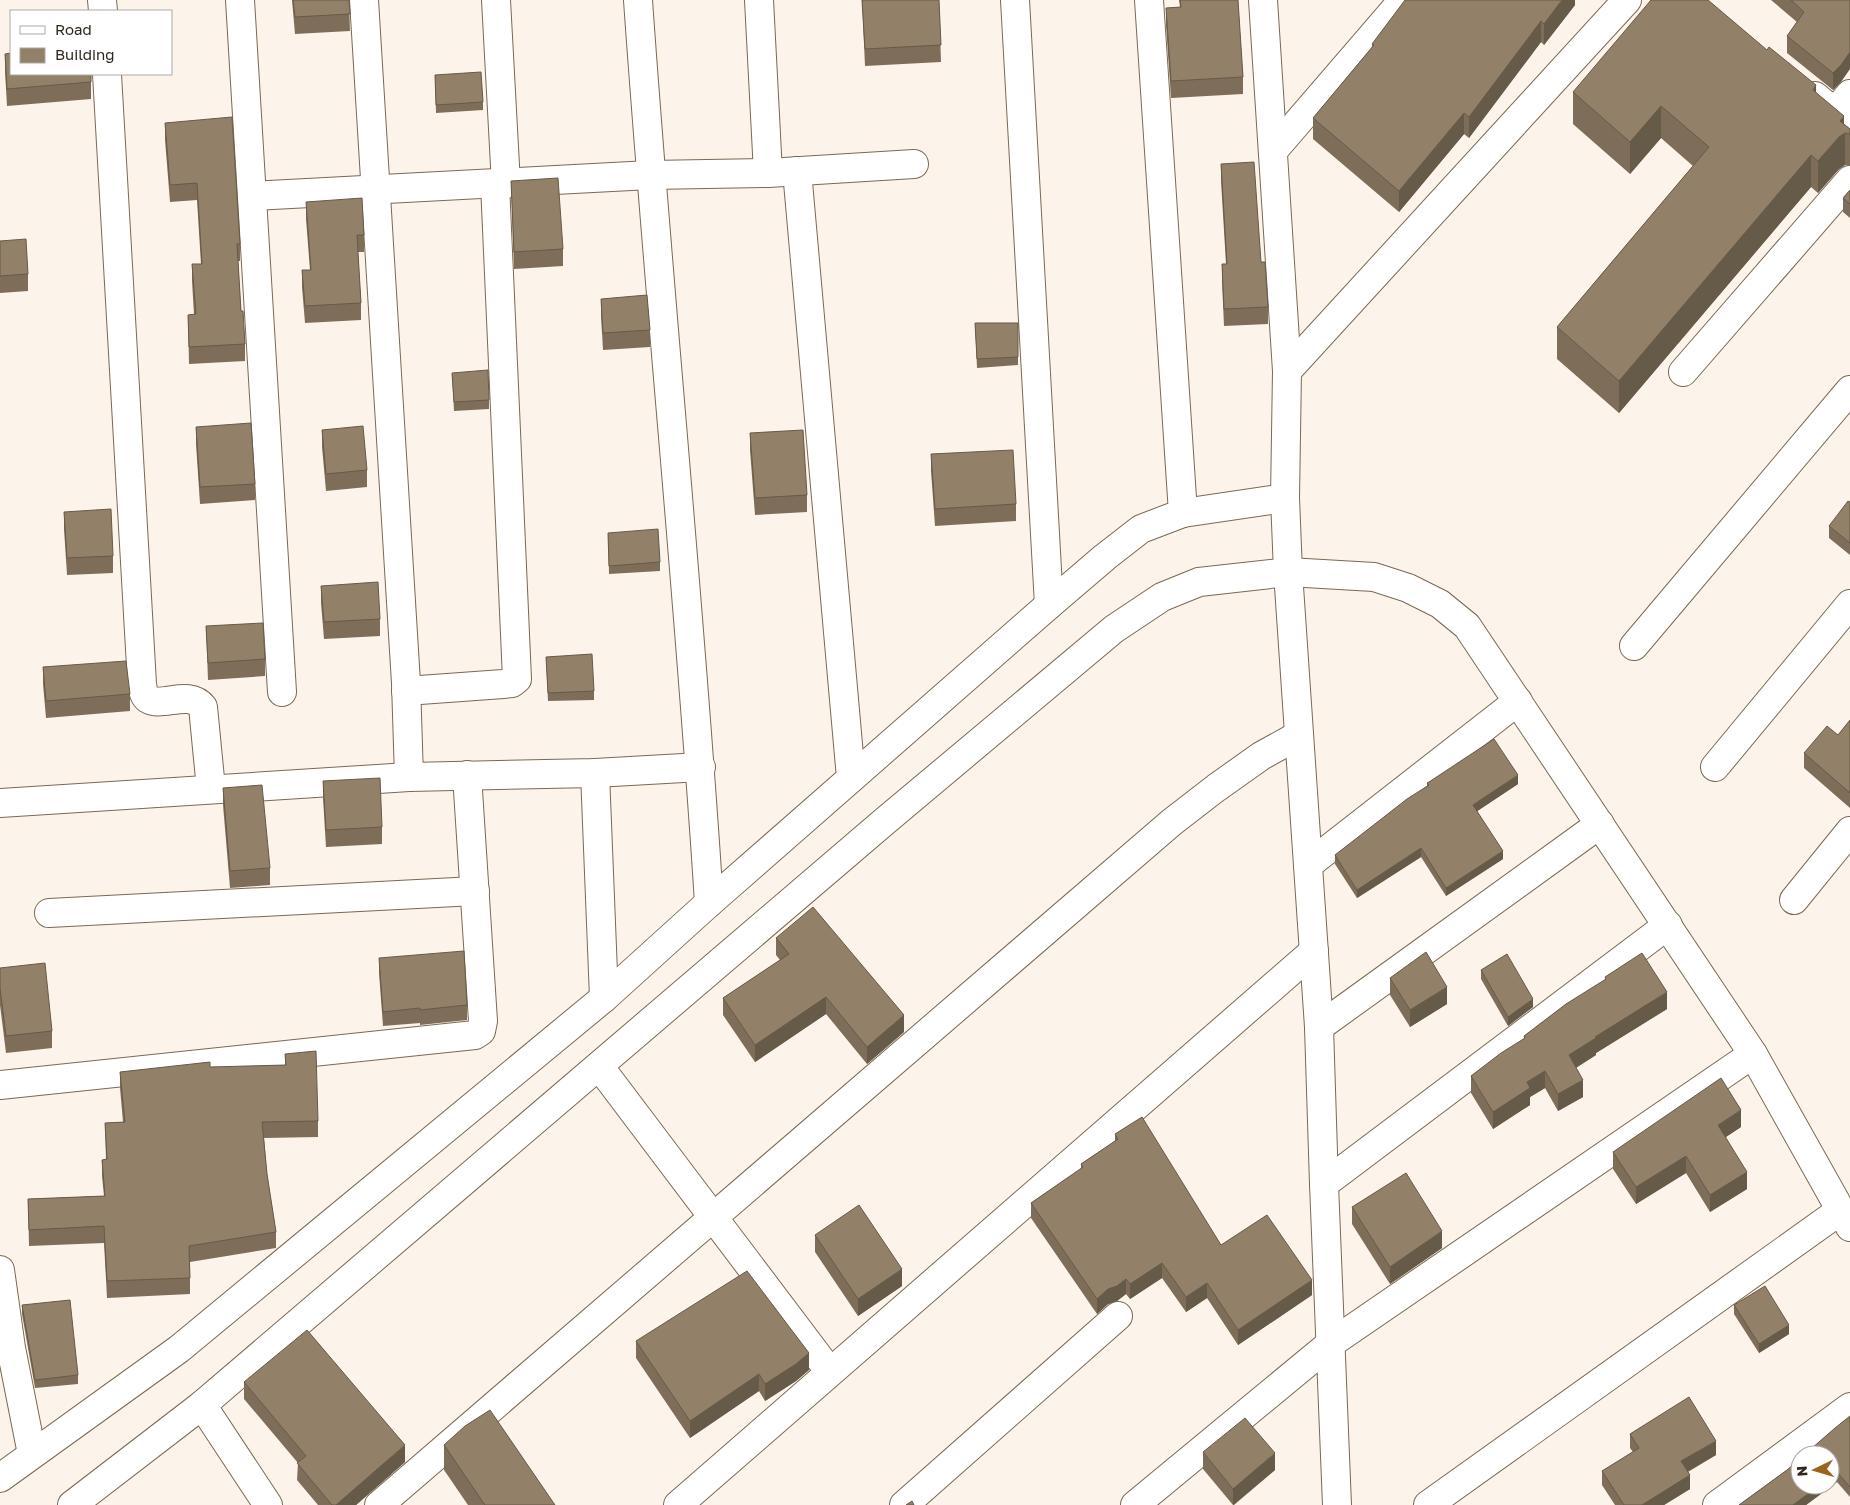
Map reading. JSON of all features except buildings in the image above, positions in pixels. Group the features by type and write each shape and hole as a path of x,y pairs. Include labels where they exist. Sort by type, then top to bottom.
{"street":[{"path":"240,0 282,692"},
{"path":"364,0 406,691 409,777"},
{"path":"406,691 503,684 512,683 517,679 500,184 496,0"},
{"path":"638,0 650,175 701,768 709,903"},
{"path":"759,0 768,173"},
{"path":"1015,0 1049,605"},
{"path":"1149,0 1183,513"},
{"path":"1263,0 1287,371 1285,498 1288,563 1319,1028 1336,1504"},
{"path":"1273,151 1403,0"},
{"path":"1287,371 1627,0"},
{"path":"107,75 142,684 148,699 192,699 198,701 203,707 211,790"},
{"path":"1797,81 1845,110"},
{"path":"252,196 376,191 650,175 768,173 914,164"},
{"path":"797,171 852,778"},
{"path":"1683,372 1850,180"},
{"path":"1634,646 1850,390"},
{"path":"0,1478 180,1349 604,998 709,903 1105,556 1141,529 1183,513 1285,498"},
{"path":"72,1505 202,1405 598,1066 1114,629 1162,597 1199,582 1288,563 1374,577 1408,588 1440,604 1467,626 1753,1054 1845,1218 1428,1505"},
{"path":"1715,767 1850,604"},
{"path":"1308,865 1518,701"},
{"path":"379,1505 1172,822 1261,756 1300,735"},
{"path":"0,803 409,777 595,773 701,768"},
{"path":"595,773 604,998"},
{"path":"0,1085 476,1035 481,1031 483,1021 467,775"},
{"path":"1319,1028 1600,824"},
{"path":"1794,900 1850,831"},
{"path":"48,913 475,891"},
{"path":"1324,1184 1668,925"},
{"path":"678,1505 1314,951"},
{"path":"1135,1505 1330,1344 1753,1054"},
{"path":"598,1066 830,1372"},
{"path":"0,1270 11,1348 32,1454"},
{"path":"904,1505 1118,1316"},
{"path":"202,1405 268,1505"},
{"path":"1717,1505 1850,1407"}]}
